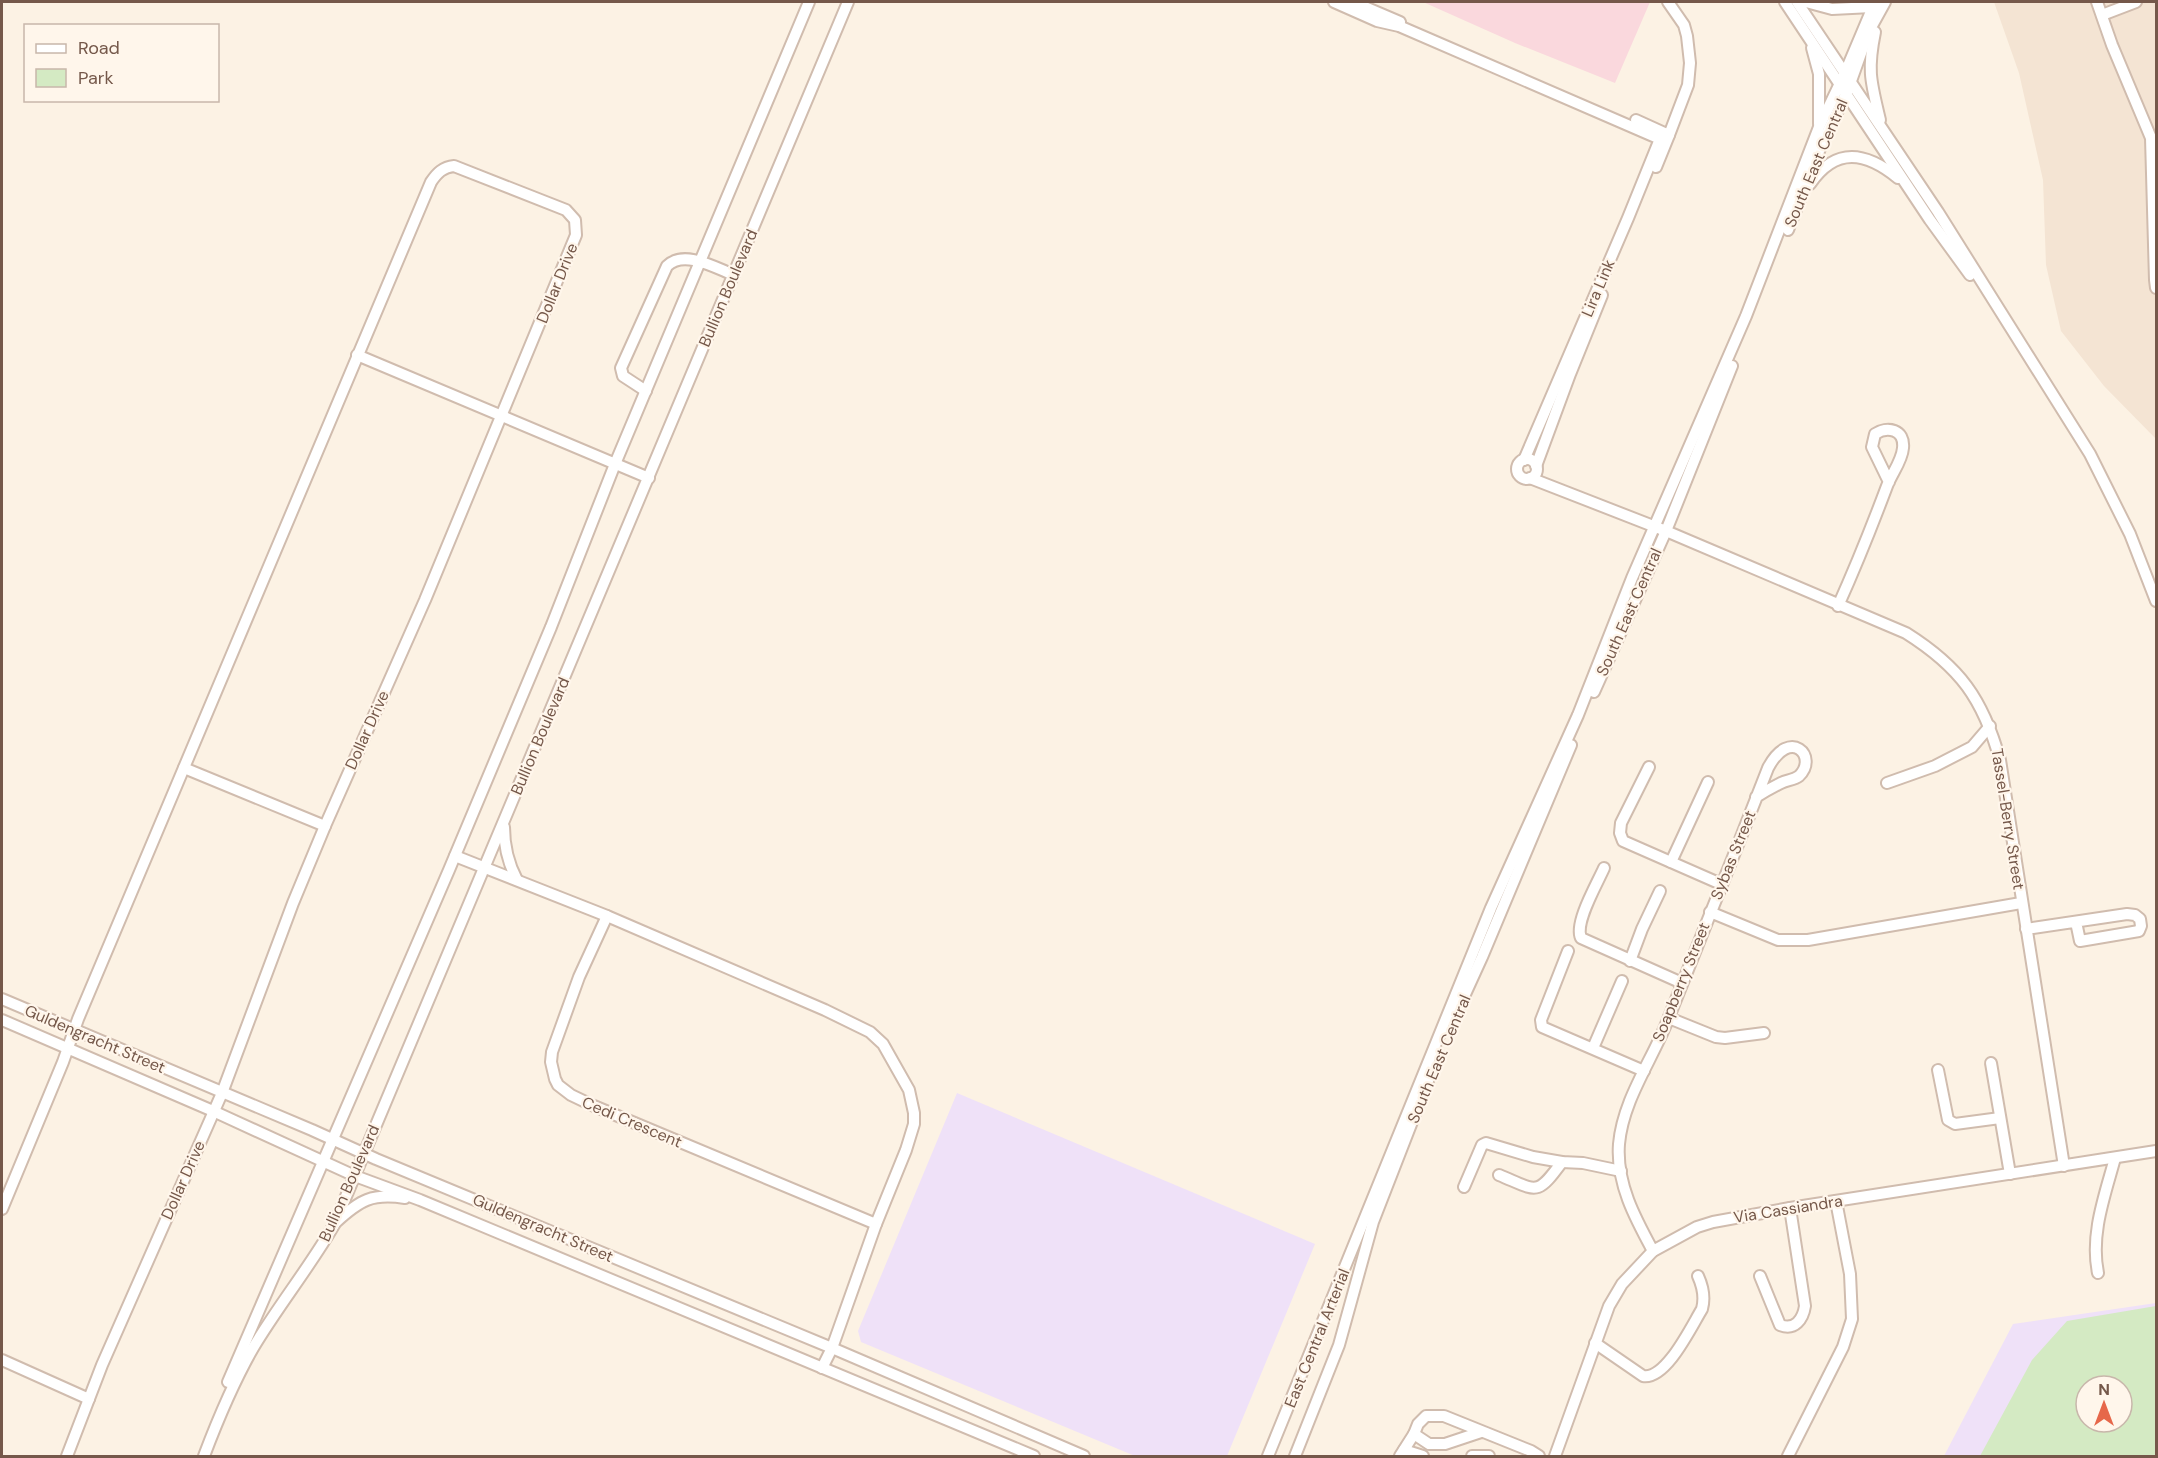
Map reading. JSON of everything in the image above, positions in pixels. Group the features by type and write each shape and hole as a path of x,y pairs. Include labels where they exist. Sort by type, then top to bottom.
{"street":[{"name":"Bullion Boulevard","path":"196,1456 455,856 551,627 615,464 809,2"},
{"name":"Bullion Boulevard","path":"204,1456 222,1407 254,1347 334,1225 848,2"},
{"path":"1334,2 1364,7"},
{"path":"1353,2 1399,26 1637,129 1664,137"},
{"path":"1379,17 1385,2"},
{"path":"1664,137 1688,85 1689,56 1684,25 1668,2"},
{"path":"1785,2 1809,39 1882,128 2090,454 2130,534 2157,600"},
{"path":"1797,2 1908,186 1993,308 2004,320"},
{"path":"1806,2 1832,9 1878,6 1869,73 1882,128"},
{"path":"2097,2 2112,45 2151,138 2157,288"},
{"path":"2102,15 2136,2"},
{"name":"South East Central","path":"1369,1220 1599,678 1666,531 1878,6"},
{"path":"1379,17 1664,137"},
{"path":"1809,39 1819,74 1819,127"},
{"name":"South East Central","path":"1369,1220 1491,908 1578,715 1654,527 1746,316 1819,127 1846,82"},
{"name":"Lira Link","path":"1524,459 1664,137"},
{"name":"Lira Link","path":"1537,467 1570,374 1664,137"},
{"path":"1800,200 1822,170 1833,162 1847,158 1859,157 1874,161 1908,186"},
{"name":"Dollar Drive","path":"2,1209 184,768 431,182 441,170 454,166 552,204 573,215 576,235 420,611 293,903 222,1093 89,1399 67,1456"},
{"path":"646,391 621,372 627,351 668,266 673,261 679,260 701,262 734,275"},
{"path":"357,356 649,478"},
{"path":"1558,488 1532,460 1524,459 1518,464 1519,474 1522,477 1558,488 1654,527"},
{"path":"1530,478 1536,473 1537,467"},
{"path":"1838,606 1889,482"},
{"name":"Tassel-Berry Street","path":"1654,527 1906,633 1939,656 1967,685 1981,707 1989,726 2003,779 2064,1166"},
{"path":"1887,783 1935,766 1972,747 1989,726"},
{"name":"Sybas Street","path":"1710,912 1756,797 1774,756 1780,750 1790,746 1800,750 1804,755 1806,765 1800,775 1756,797"},
{"path":"1649,767 1621,823 1621,838 1627,844 1721,884"},
{"path":"184,768 326,826"},
{"path":"1671,862 1708,782"},
{"path":"504,821 504,843 507,857 518,880"},
{"path":"455,856 607,916 854,1023 870,1032 883,1044 909,1090 914,1124 832,1348 822,1368"},
{"path":"1604,868 1582,918 1579,936 1682,983"},
{"path":"1630,961 1660,891"},
{"name":"Soapberry Street","path":"1653,1251 1626,1196 1619,1146 1623,1118 1669,1018 1710,912 1778,940 1790,941 1808,940 2021,903"},
{"path":"2026,929 2127,914 2135,915 2140,919 2141,926 2139,931 2080,941 2076,922"},
{"name":"Cedi Crescent","path":"607,916 579,977 552,1052 551,1067 558,1085 571,1095 594,1106 876,1224"},
{"path":"1568,951 1540,1020 1542,1027 1644,1071"},
{"path":"1593,1048 1622,981"},
{"name":"Guldengracht Street","path":"2,999 1084,1456"},
{"path":"1669,1018 1716,1037 1764,1033"},
{"name":"Guldengracht Street","path":"2,1020 213,1110 355,1176 420,1200 1034,1456"},
{"path":"1991,1063 2010,1174"},
{"path":"1938,1070 1947,1120 1951,1123 2000,1118"},
{"path":"1464,1187 1482,1144 1486,1143 1533,1156 1562,1162 1583,1162 1621,1172"},
{"name":"Via Cassiandra","path":"1555,1456 1609,1306 1622,1284 1653,1251 1697,1227 1790,1208 2157,1151"},
{"path":"2098,1273 2097,1228 2115,1158"},
{"path":"1499,1175 1531,1188 1539,1187 1545,1184 1562,1162"},
{"path":"334,1225 360,1202 370,1197 390,1196 420,1200"},
{"path":"1788,1456 1843,1347 1852,1319 1850,1274 1836,1201"},
{"path":"1760,1276 1780,1325 1788,1327 1795,1325 1804,1313 1805,1306 1790,1208"},
{"name":"East Central Arterial","path":"1268,1456 1369,1220"},
{"name":"East Central Arterial","path":"1295,1456 1339,1345 1369,1220"},
{"path":"1595,1343 1643,1376 1651,1376 1660,1372 1675,1353 1704,1304 1702,1286 1698,1276"},
{"path":"2,1360 89,1399"},
{"path":"1422,1456 1402,1453 1418,1424 1426,1416 1444,1416 1539,1456"},
{"path":"1414,1434 1429,1444 1445,1444 1481,1432"},
{"path":"1472,1456 1489,1456"}],"shaded area":[{"path":"1423,2 1650,2 1615,83 1515,43"},
{"path":"1994,2 2156,2 2156,439 2104,386 2061,331 2046,265 2043,180 2019,73"},
{"path":"957,1093 1315,1244 1227,1456 1135,1456 861,1342 858,1331"},
{"path":"2156,1303 2156,1456 1944,1456 2013,1324"}],"green space":[{"path":"2156,1306 2156,1456 1980,1456 2032,1360 2067,1321"}]}
